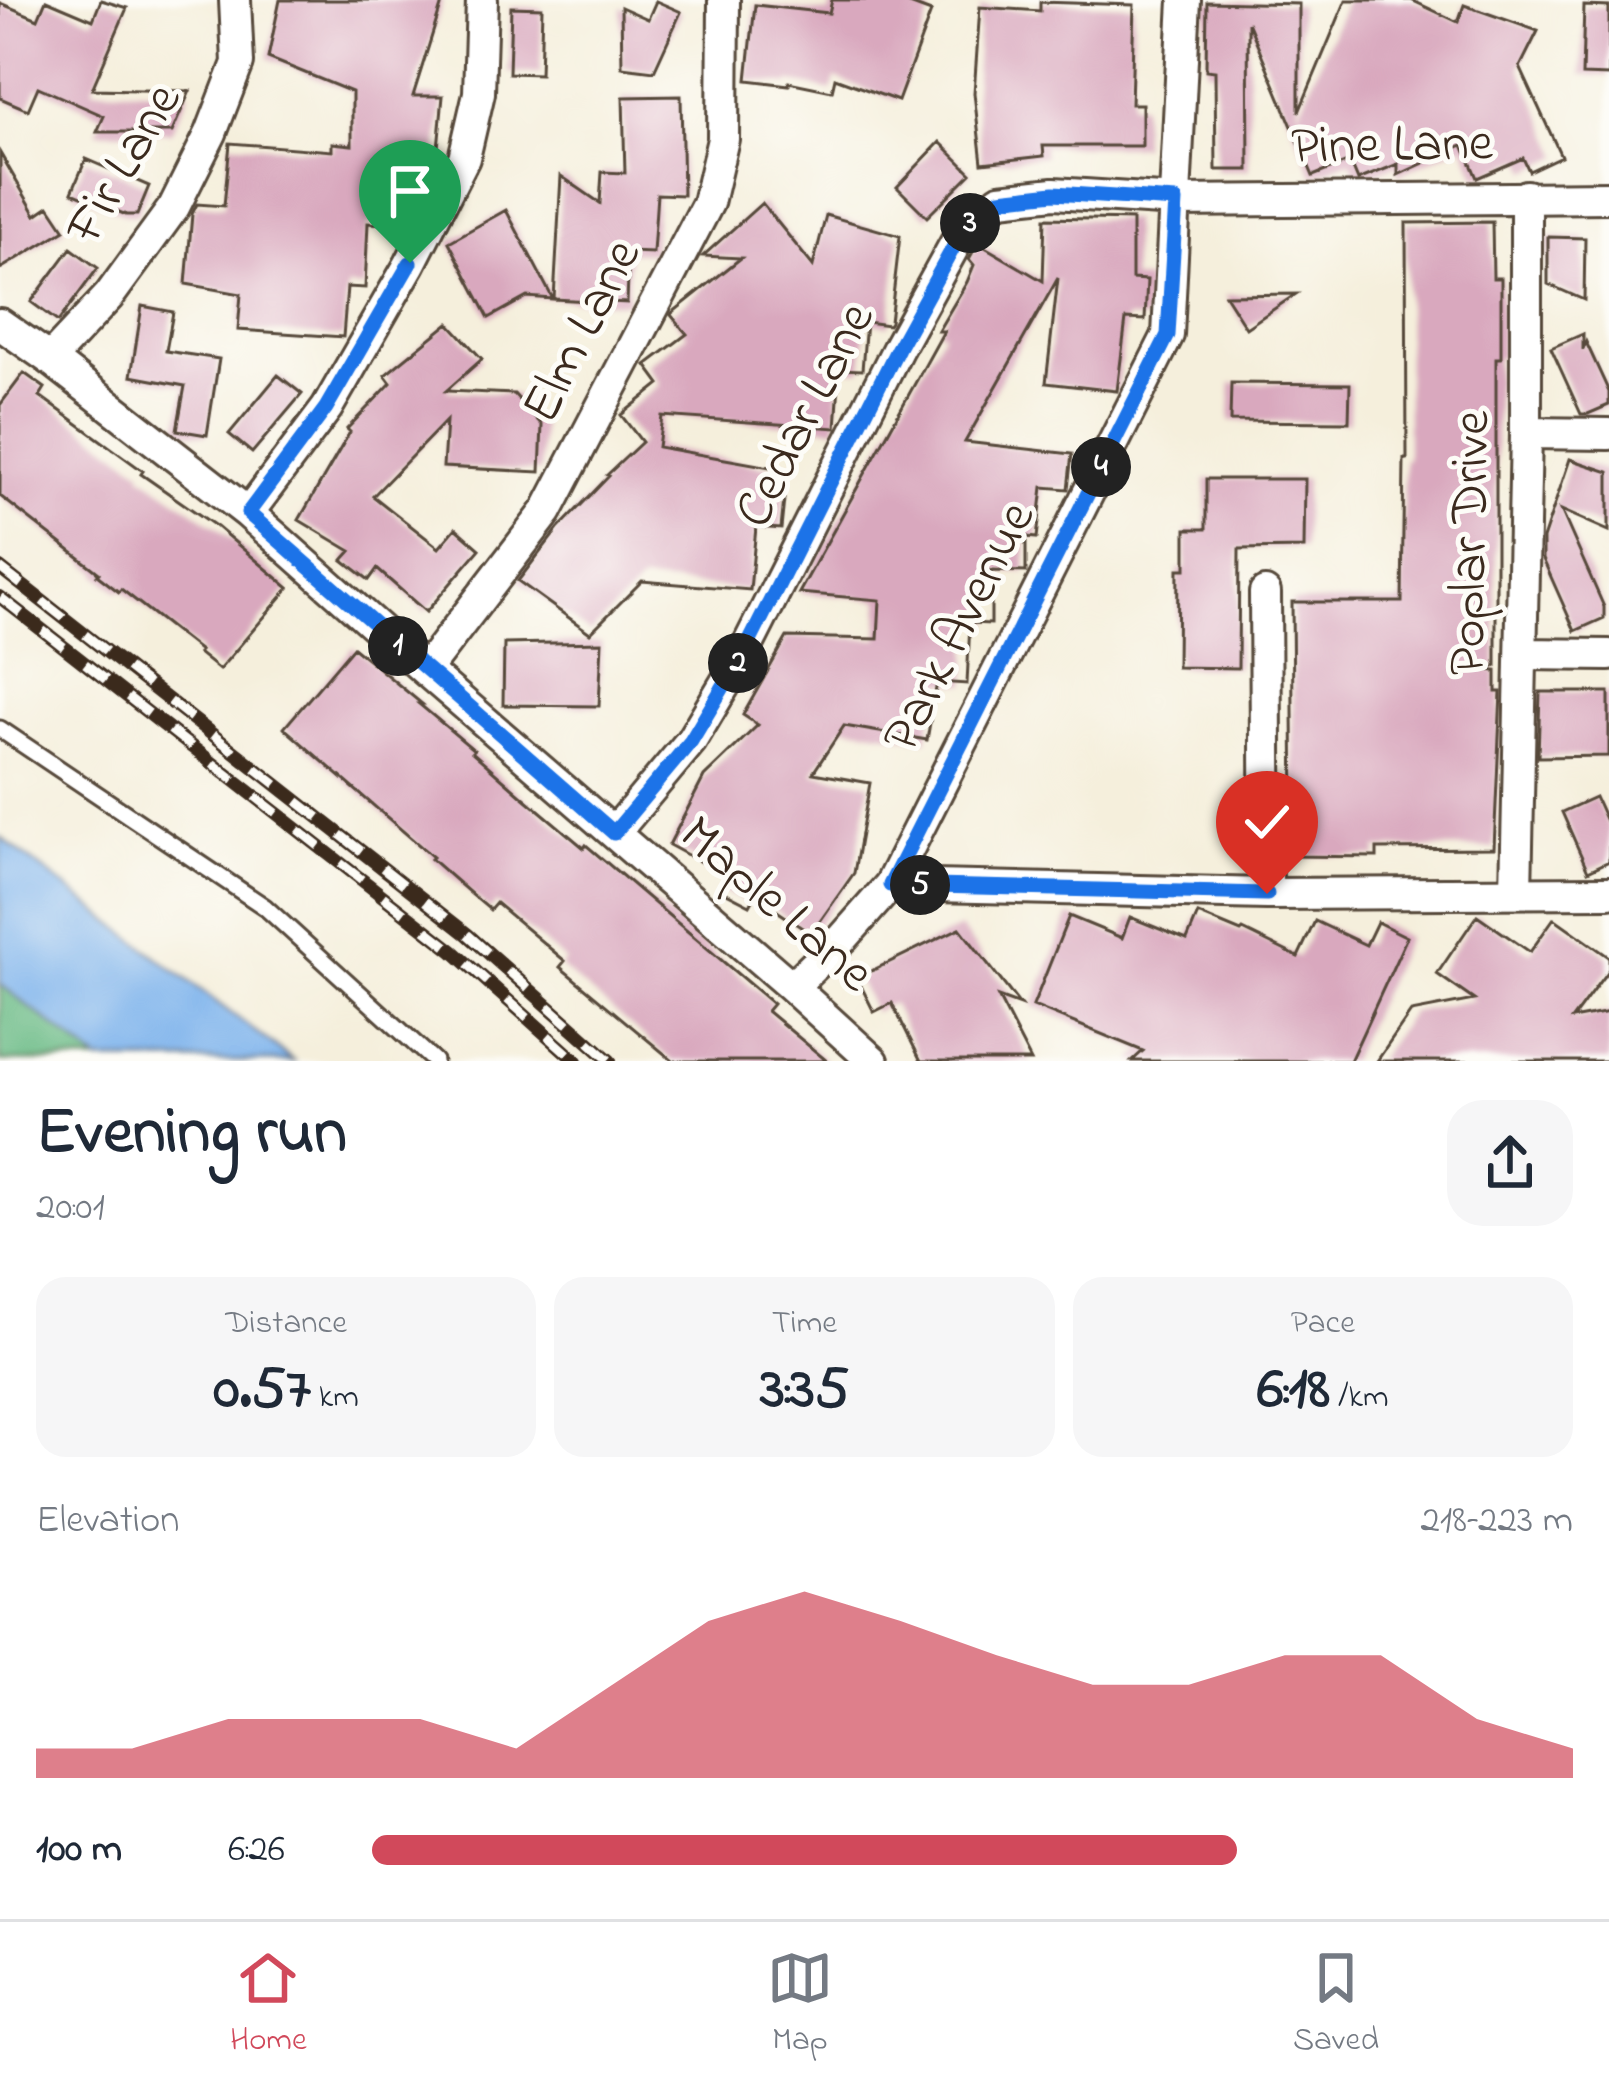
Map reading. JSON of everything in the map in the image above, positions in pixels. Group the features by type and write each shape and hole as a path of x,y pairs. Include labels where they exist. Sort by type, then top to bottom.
{"street":[{"name":"Fir Lane","path":"50,359 109,296 174,207 211,133 238,63 235,0"},
{"path":"248,513 326,408 464,158 479,94 482,0"},
{"name":"Elm Lane","path":"425,670 547,511 708,202 723,139 724,0"},
{"name":"Park Avenue","path":"792,987 890,885 1168,335 1185,0"},
{"name":"Cedar Lane","path":"614,833 691,741 747,647 964,228 1000,199 1054,193 1176,201"},
{"name":"Poplar Drive","path":"1516,891 1526,196"},
{"name":"Pine Lane","path":"1176,201 1609,196"},
{"name":"Maple Lane","path":"0,324 248,513 873,1061"},
{"path":"1526,433 1609,434"},
{"path":"1265,593 1267,894"},
{"path":"1522,654 1609,655"},
{"path":"890,885 1267,894 1609,892"}],"lane":[{"path":"0,729 266,907 434,1061"}],"green space":[{"path":"0,984 99,1061 0,1061"}],"water":[{"path":"0,837 294,1061 99,1061 0,984"}],"building":[{"path":"46,0 93,20 101,0 127,8 92,89 190,91 172,132 97,132 104,116 38,87 28,110 0,98 0,3 38,19"},
{"path":"280,0 443,0 413,96 443,96 436,169 410,170 408,165 402,225 368,223 365,288 347,287 343,337 238,330 241,294 186,284 192,214 197,204 224,206 230,143 332,151 332,143 352,145 352,92 268,58"},
{"path":"832,0 899,0 931,12 898,101 835,78 832,91 747,80 755,5 829,13"},
{"path":"1346,0 1411,0 1458,22 1464,5 1538,31 1520,67 1561,156 1529,171 1523,158 1477,178 1463,145 1398,175 1398,164 1358,180 1350,161 1313,176 1248,22 1249,170 1216,170 1215,71 1206,70 1207,2 1299,4 1299,112"},
{"path":"656,1 681,12 654,71 622,67 621,7 648,19"},
{"path":"1040,2 1134,5 1131,104 1142,104 1142,146 1043,146 1044,156 982,163 974,93 980,7 1040,11"},
{"path":"1584,6 1609,7 1609,76 1582,75"},
{"path":"511,7 542,8 540,74 509,73"},
{"path":"681,96 683,195 657,194 653,253 629,252 627,303 554,299 561,176 600,203 602,172 625,173 623,97"},
{"path":"940,142 971,173 927,217 897,187"},
{"path":"0,153 36,215 49,206 65,230 0,269"},
{"path":"86,159 149,186 137,215 126,215 72,192"},
{"path":"762,203 813,266 826,215 900,236 890,322 866,322 862,370 840,369 836,428 662,416 658,447 787,470 781,529 756,527 750,590 642,581 590,633 518,581 558,529 642,442 621,415 660,384 646,365 687,334 672,313 741,258 703,256"},
{"path":"506,210 553,299 527,297 489,318 449,242"},
{"path":"1045,218 1132,220 1132,279 1147,280 1145,320 1126,319 1117,391 1046,383 1058,278 965,442 1072,454 1068,489 1043,487 1037,538 1026,537 1026,572 991,571 991,624 970,623 967,684 937,682 927,740 844,726 813,773 870,783 854,873 811,934 755,896 750,905 721,890 728,877 669,845 704,777 758,725 743,715 787,637 878,639 880,600 799,593 944,331 938,331 967,282 974,265 969,259 978,243 1043,281"},
{"path":"1492,222 1493,278 1501,278 1501,358 1496,358 1496,666 1487,670 1496,671 1496,692 1501,692 1494,848 1377,849 1377,857 1289,856 1289,815 1294,815 1292,602 1402,602 1406,223"},
{"path":"1548,237 1585,238 1584,300 1548,284"},
{"path":"71,248 98,268 58,322 31,302"},
{"path":"1296,294 1246,328 1225,295"},
{"path":"142,306 173,312 166,351 219,359 207,435 177,430 185,386 131,376"},
{"path":"449,323 482,359 446,391 514,394 542,425 540,472 443,467 446,421 373,496 439,548 456,528 480,549 426,612 377,569 369,580 343,560 351,551 299,520 350,432 347,429 391,383 385,375"},
{"path":"1583,334 1583,350 1586,342 1609,392 1609,405 1588,414 1581,414 1551,348"},
{"path":"24,373 45,388 40,396 217,527 289,588 219,670 0,496 0,405"},
{"path":"278,375 302,394 252,453 229,434"},
{"path":"1231,383 1350,384 1349,422 1230,421"},
{"path":"1570,459 1609,472 1609,531 1561,510 1604,607 1604,618 1575,631 1543,559 1543,539"},
{"path":"1206,479 1305,479 1304,548 1239,549 1238,668 1177,667 1178,569 1186,569 1186,529 1206,529"},
{"path":"602,642 599,706 503,705 504,644"},
{"path":"353,647 521,795 773,1004 767,1011 827,1061 673,1061 560,967 565,961 496,903 490,910 431,859 284,728"},
{"path":"1540,692 1609,692 1609,756 1538,757"},
{"path":"1595,797 1609,828 1609,861 1588,871 1562,812"},
{"path":"1198,914 1298,957 1315,921 1366,945 1377,922 1407,937 1350,1061 1132,1061 1143,1051 1033,1006 1069,916 1122,938 1130,917 1187,940"},
{"path":"1477,915 1530,952 1554,918 1609,957 1609,969 1572,1019 1609,1012 1609,1061 1377,1061 1411,1012 1474,1000 1437,974"},
{"path":"960,928 1020,1005 998,997 1031,1061 921,1061 892,1003 874,1012 857,978"}],"railway":[{"path":"0,568 467,934 610,1061"},
{"path":"0,597 453,951 576,1061"}],"route":[{"path":"410,263 326,408 248,513 614,833 691,741 747,647 964,228 1000,199 1054,193 1176,201 1168,335 890,885 1267,894"}]}
